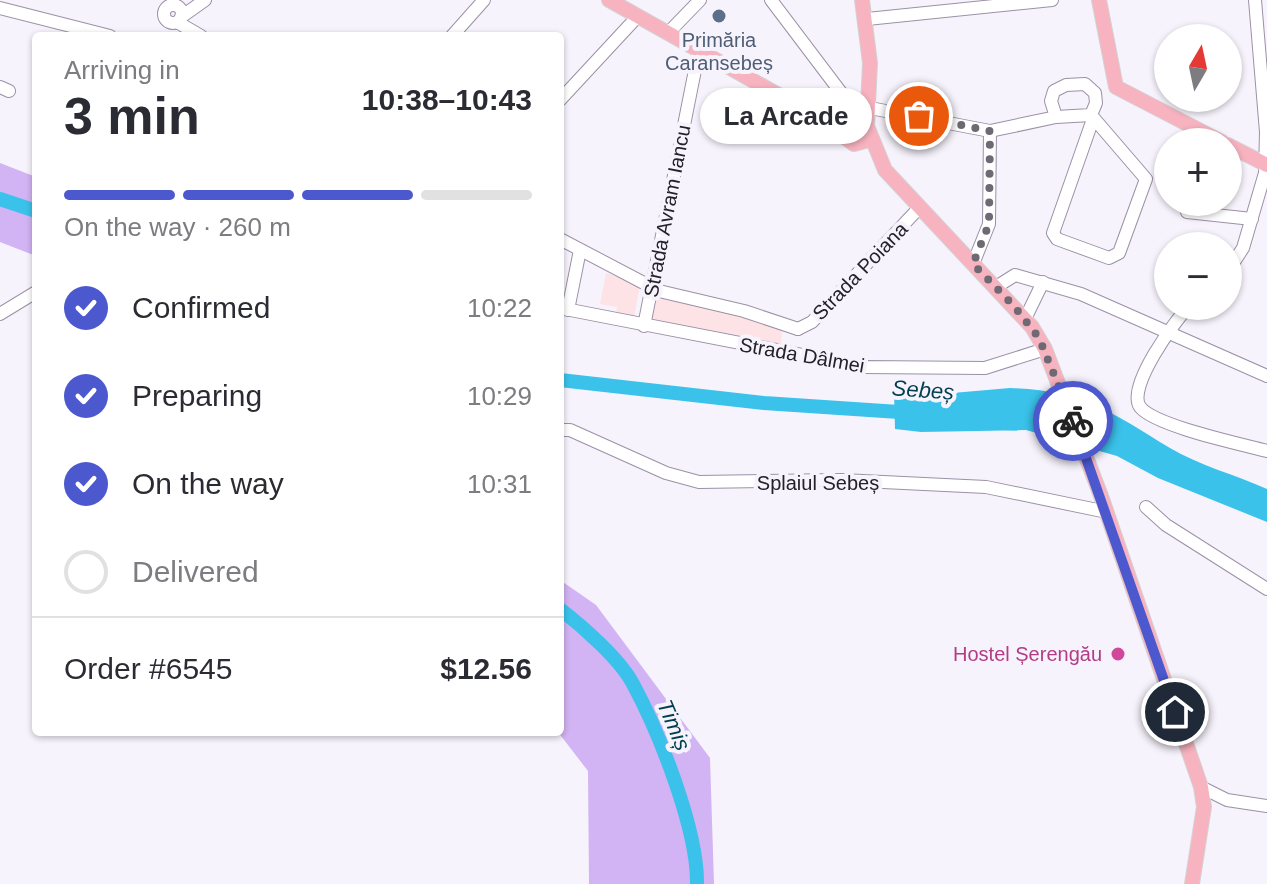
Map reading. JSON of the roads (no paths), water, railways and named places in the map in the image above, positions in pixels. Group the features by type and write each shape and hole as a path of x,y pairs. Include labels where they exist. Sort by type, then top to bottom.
{"main road":[{"path":"611,0 809,112 859,123"},
{"path":"862,0 867,19 859,123 885,170 1025,319 1047,354 1100,492 1201,787 1204,807 1192,884"},
{"path":"1099,0 1115,82 1125,94 1194,128"},
{"path":"1242,152 1266,164"}],"street":[{"path":"166,32 173,12 192,0"},
{"path":"173,12 205,0"},
{"path":"456,32 484,0"},
{"path":"668,33 700,0"},
{"path":"771,0 859,123 990,131 1056,117 1092,117 1146,179 1115,257 1109,258 1057,239 1053,233 1092,117 1095,93 1085,84 1058,88 1051,101 1056,117"},
{"path":"867,19 1052,0"},
{"path":"1242,247 1266,164 1255,0"},
{"path":"0,8 94,32"},
{"path":"173,12 196,32"},
{"path":"564,96 638,16"},
{"name":"Strada Avram Iancu","path":"644,326 699,50"},
{"path":"1095,93 1115,82"},
{"path":"973,264 989,224 990,131"},
{"name":"Strada Poiana","path":"798,329 812,322 919,208"},
{"path":"1224,216 1252,219"},
{"path":"564,241 651,288 783,321 798,329 788,354"},
{"path":"564,309 580,250"},
{"path":"996,287 1015,275 1081,294 1267,376"},
{"path":"1025,319 1043,282"},
{"path":"0,314 32,294"},
{"name":"Strada Dâlmei","path":"564,309 864,367 967,369 1047,354"},
{"path":"1176,320 1166,331 1140,385 1137,399 1141,409 1176,426 1267,451"},
{"name":"Splaiul Sebeș","path":"564,430 666,473 699,482 842,480 986,487 1107,512"},
{"path":"1084,506 1100,492"},
{"path":"1146,507 1166,525 1267,589"},
{"path":"1201,787 1227,800 1267,806"},
{"path":"1204,807 1227,800"}],"water":[{"path":"1010,388 1057,393 1095,405 1181,454 1267,489 1267,522 1158,478 1117,456 1026,430 921,432 895,429 894,392 941,394"}],"waterway":[{"name":"Timiș","path":"0,199 32,210"},
{"name":"Sebeș","path":"564,380 764,403 914,413"},
{"name":"Timiș","path":"564,612 619,664 643,704 665,754 684,810 696,862 697,884"}],"place":[{"name":"Primăria Caransebeș","path":"719,16"},
{"name":"La Arcade","path":"919,116"},
{"name":"Hostel Șerengău","path":"1118,654"}]}
